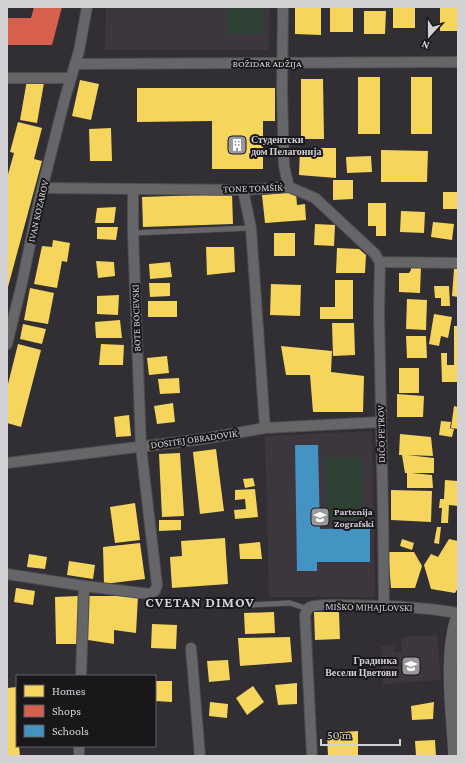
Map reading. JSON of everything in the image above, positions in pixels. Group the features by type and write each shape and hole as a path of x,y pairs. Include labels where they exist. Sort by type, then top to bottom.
{"street":[{"name":"IVAN KOZAROV","path":"7,344 43,188 75,64 87,7"},
{"path":"283,7 282,92 284,165 289,187"},
{"name":"BOŽIDAR ADŽIJA","path":"75,64 458,62"},
{"path":"7,78 71,78"},
{"name":"TONE TOMŠIḰ","path":"43,188 243,190 289,187 315,198 375,254 380,262"},
{"name":"BOTE BOCEVSKI","path":"84,586 150,594 155,590 157,585 141,447 133,233 133,190"},
{"path":"243,190 251,228 265,428"},
{"path":"380,262 458,263"},
{"name":"DIČO PETROV","path":"380,262 379,312 384,606"},
{"name":"DOSITEJ OBRADOVIḰ","path":"7,462 203,439 265,428 381,422"},
{"path":"7,574 84,586 81,675"},
{"name":"MIŠKO MIHAJLOVSKI","path":"308,609 311,607 328,605 384,606 423,608 458,614"},
{"path":"308,609 305,615 312,756"},
{"path":"455,756 450,664 452,638 458,614"},
{"path":"191,648 200,756"}],"lane":[{"path":"133,233 251,228"},
{"path":"249,605 290,603 308,609"}],"shaded area":[{"path":"106,7 270,7 269,50 105,50"},
{"name":"Partenija Zografski","path":"372,431 375,597 269,597 265,436"},
{"name":"Градинка Весели Цветови","path":"437,635 441,680 383,684 381,646 395,645 395,652 402,652 401,637"}],"green space":[{"path":"227,7 264,7 264,34 228,34"},
{"path":"324,457 362,457 364,520 327,520"}],"building: Homes":[{"path":"295,7 321,7 321,35 295,34"},
{"path":"330,7 353,7 353,32 330,32"},
{"path":"393,7 415,7 415,28 393,28"},
{"path":"440,7 458,7 458,31 440,31"},
{"path":"364,11 386,11 385,34 364,34"},
{"path":"358,77 380,77 380,134 358,134"},
{"path":"411,77 432,77 432,134 411,134"},
{"path":"301,79 323,79 324,139 301,139"},
{"path":"27,80 44,83 37,123 20,120"},
{"path":"80,80 99,84 91,120 72,116"},
{"name":"Студентски дом Пелагонија","path":"137,88 275,88 275,121 263,121 263,169 212,169 212,121 137,122"},
{"path":"18,122 42,128 34,159 42,161 8,287 7,178 14,153 10,152"},
{"path":"111,128 112,161 90,161 89,129"},
{"path":"300,148 336,148 336,178 299,175"},
{"path":"381,150 428,151 427,182 381,182"},
{"path":"371,156 372,172 347,173 346,157"},
{"path":"333,180 353,180 353,199 333,200"},
{"path":"296,192 297,205 305,204 306,220 265,223 262,195"},
{"path":"443,192 458,192 458,209 443,209"},
{"path":"232,194 233,224 143,227 142,197"},
{"path":"368,203 386,203 386,236 376,236 376,226 368,226"},
{"path":"116,207 114,223 95,223 97,208"},
{"path":"401,211 425,212 424,233 400,232"},
{"path":"433,222 454,224 452,240 431,237"},
{"path":"315,224 335,225 334,246 314,245"},
{"path":"97,227 118,227 116,240 97,239"},
{"path":"274,233 295,233 295,256 274,256"},
{"path":"53,240 70,243 67,262 62,261 57,288 34,284 42,246 52,247"},
{"path":"206,247 234,247 235,272 207,275"},
{"path":"337,248 359,249 366,255 365,273 336,273"},
{"path":"96,261 114,262 115,276 98,278"},
{"path":"170,262 172,277 150,279 149,264"},
{"path":"411,266 421,266 420,293 399,292 399,273 409,273"},
{"path":"454,269 458,269 458,297 452,296"},
{"path":"335,280 353,280 353,319 320,319 320,307 335,307"},
{"path":"149,283 170,283 170,296 150,297"},
{"path":"271,284 301,285 300,316 270,315"},
{"path":"434,286 449,286 450,306 441,306 441,298 435,298"},
{"path":"30,288 54,293 48,324 24,320"},
{"path":"119,295 118,315 97,314 97,296"},
{"path":"407,299 427,300 426,330 406,329"},
{"path":"148,301 177,301 177,317 148,317"},
{"path":"434,314 452,317 448,338 441,336 439,346 429,344"},
{"path":"120,320 122,338 96,338 95,322"},
{"path":"332,323 354,323 355,355 333,356"},
{"path":"23,324 46,329 42,344 20,339"},
{"path":"454,326 458,326 458,382 442,382 441,353 447,353 447,365 454,365"},
{"path":"406,336 426,336 427,358 407,358"},
{"path":"18,344 41,350 21,427 7,423 7,388"},
{"path":"101,344 124,345 123,365 99,365"},
{"path":"281,346 332,351 331,372 364,376 363,412 313,412 310,375 286,375"},
{"path":"167,356 169,373 149,375 147,358"},
{"path":"399,368 419,368 419,393 399,393"},
{"path":"179,378 180,393 160,394 158,379"},
{"path":"397,394 424,396 423,417 397,417"},
{"path":"173,403 175,422 157,424 154,406"},
{"path":"454,406 458,407 458,429 451,428"},
{"path":"129,415 131,436 116,437 114,417"},
{"path":"441,421 451,422 449,428 454,429 452,437 439,435"},
{"path":"400,434 431,437 433,456 407,455 434,458 434,473 411,473 432,475 433,488 407,488 407,473 405,473 402,455 399,455"},
{"path":"216,449 224,511 200,514 193,452"},
{"path":"180,453 184,516 162,517 159,454"},
{"path":"253,478 255,486 245,488 243,479"},
{"path":"445,480 458,481 458,506 449,505 448,523 441,523 442,508 439,508 440,499 444,499"},
{"path":"255,489 258,517 235,519 234,510 246,509 245,499 235,500 235,490"},
{"path":"391,490 432,491 431,522 391,520"},
{"path":"135,503 140,540 115,543 110,507"},
{"path":"159,520 181,520 181,530 159,531"},
{"path":"437,527 441,527 439,544 434,543"},
{"path":"225,538 228,584 172,588 170,557 182,556 181,541"},
{"path":"402,539 414,543 412,550 400,546"},
{"path":"449,539 458,541 458,588 455,593 431,589 424,565 431,554 438,557"},
{"path":"260,542 262,559 240,559 239,544"},
{"path":"140,543 145,579 104,584 103,547"},
{"path":"388,552 414,552 422,566 415,588 391,588"},
{"path":"29,554 47,557 45,569 27,567"},
{"path":"69,561 95,565 93,579 67,575"},
{"path":"16,588 35,591 33,605 14,602"},
{"path":"78,596 79,644 56,644 55,597"},
{"path":"87,596 138,596 136,633 114,630 114,644 88,640"},
{"path":"274,612 275,633 245,634 244,613"},
{"path":"314,612 339,612 340,639 315,640"},
{"path":"152,624 177,625 176,649 151,648"},
{"path":"290,637 292,662 240,666 238,638"},
{"path":"228,660 230,680 209,682 207,661"},
{"path":"156,681 172,681 172,702 156,701"},
{"path":"297,683 297,704 278,705 275,685"},
{"path":"253,686 264,702 247,715 236,698"},
{"path":"16,687 16,747 19,747 20,756 7,756 7,688"},
{"path":"210,702 228,704 227,718 209,716"},
{"path":"434,702 433,719 412,720 411,706"},
{"path":"358,731 358,756 328,756 327,733"},
{"path":"435,740 436,756 416,756 415,741"}],"building: Shops":[{"path":"34,7 62,7 52,45 7,45 7,18 31,18"}],"building: Schools":[{"path":"295,445 318,445 320,529 370,528 370,562 317,562 317,571 297,571"}],"place":[{"name":"Студентски дом Пелагонија","path":"237,145"},
{"name":"Partenija Zografski","path":"320,517"},
{"name":"Градинка Весели Цветови","path":"411,666"}],"district":[{"name":"CVETAN DIMOV","path":"200,602"}]}
